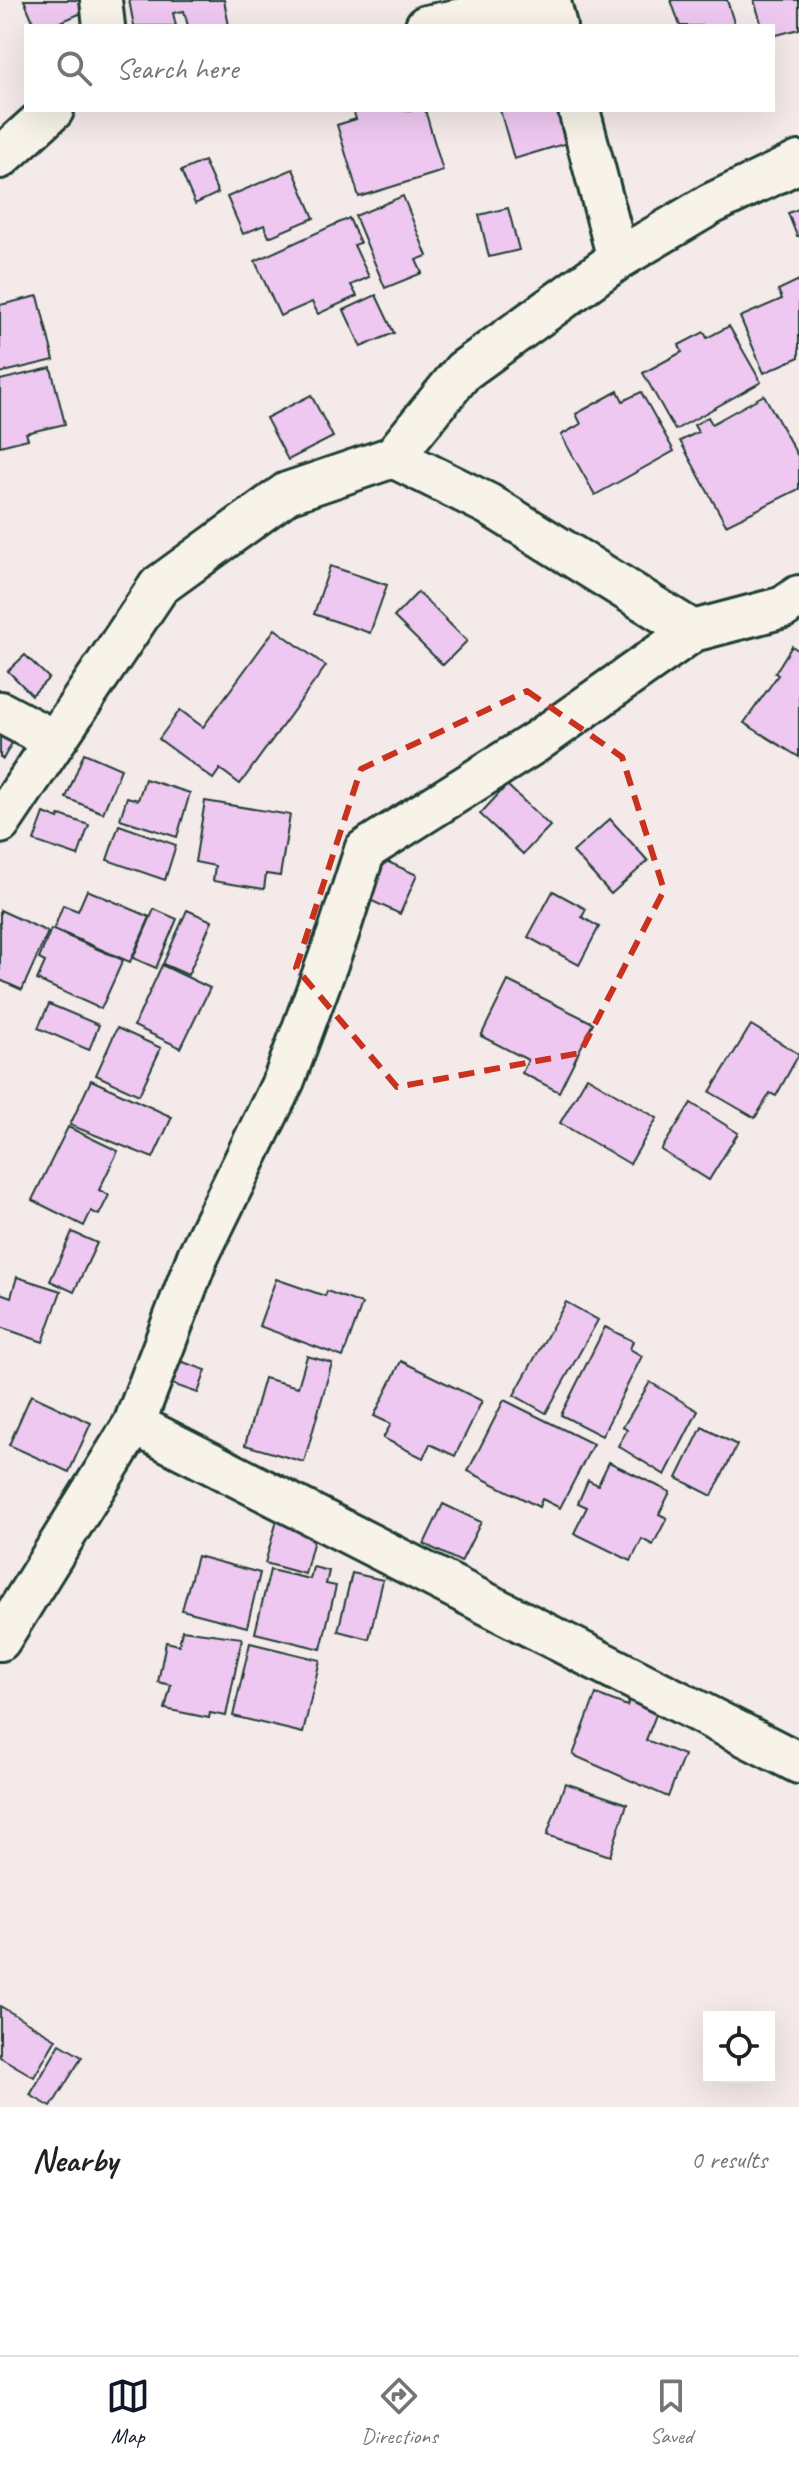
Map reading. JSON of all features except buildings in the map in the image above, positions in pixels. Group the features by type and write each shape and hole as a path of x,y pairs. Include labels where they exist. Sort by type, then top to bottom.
{"street":[{"path":"101,0 104,24"},
{"path":"441,24 552,9"},
{"path":"0,158 51,112"},
{"path":"580,112 618,259"},
{"path":"0,823 159,586 287,493 393,457 463,371 618,259 711,204 799,162"},
{"path":"393,457 488,504 693,631"},
{"path":"0,1640 134,1424 198,1256 284,1080 338,934 365,850 536,742 693,631 784,607 799,596"},
{"path":"0,712 53,740"},
{"path":"134,1424 799,1763"}],"highlighted area":[{"path":"527,691 622,757 664,890 580,1053 397,1087 296,968 361,769"}]}
